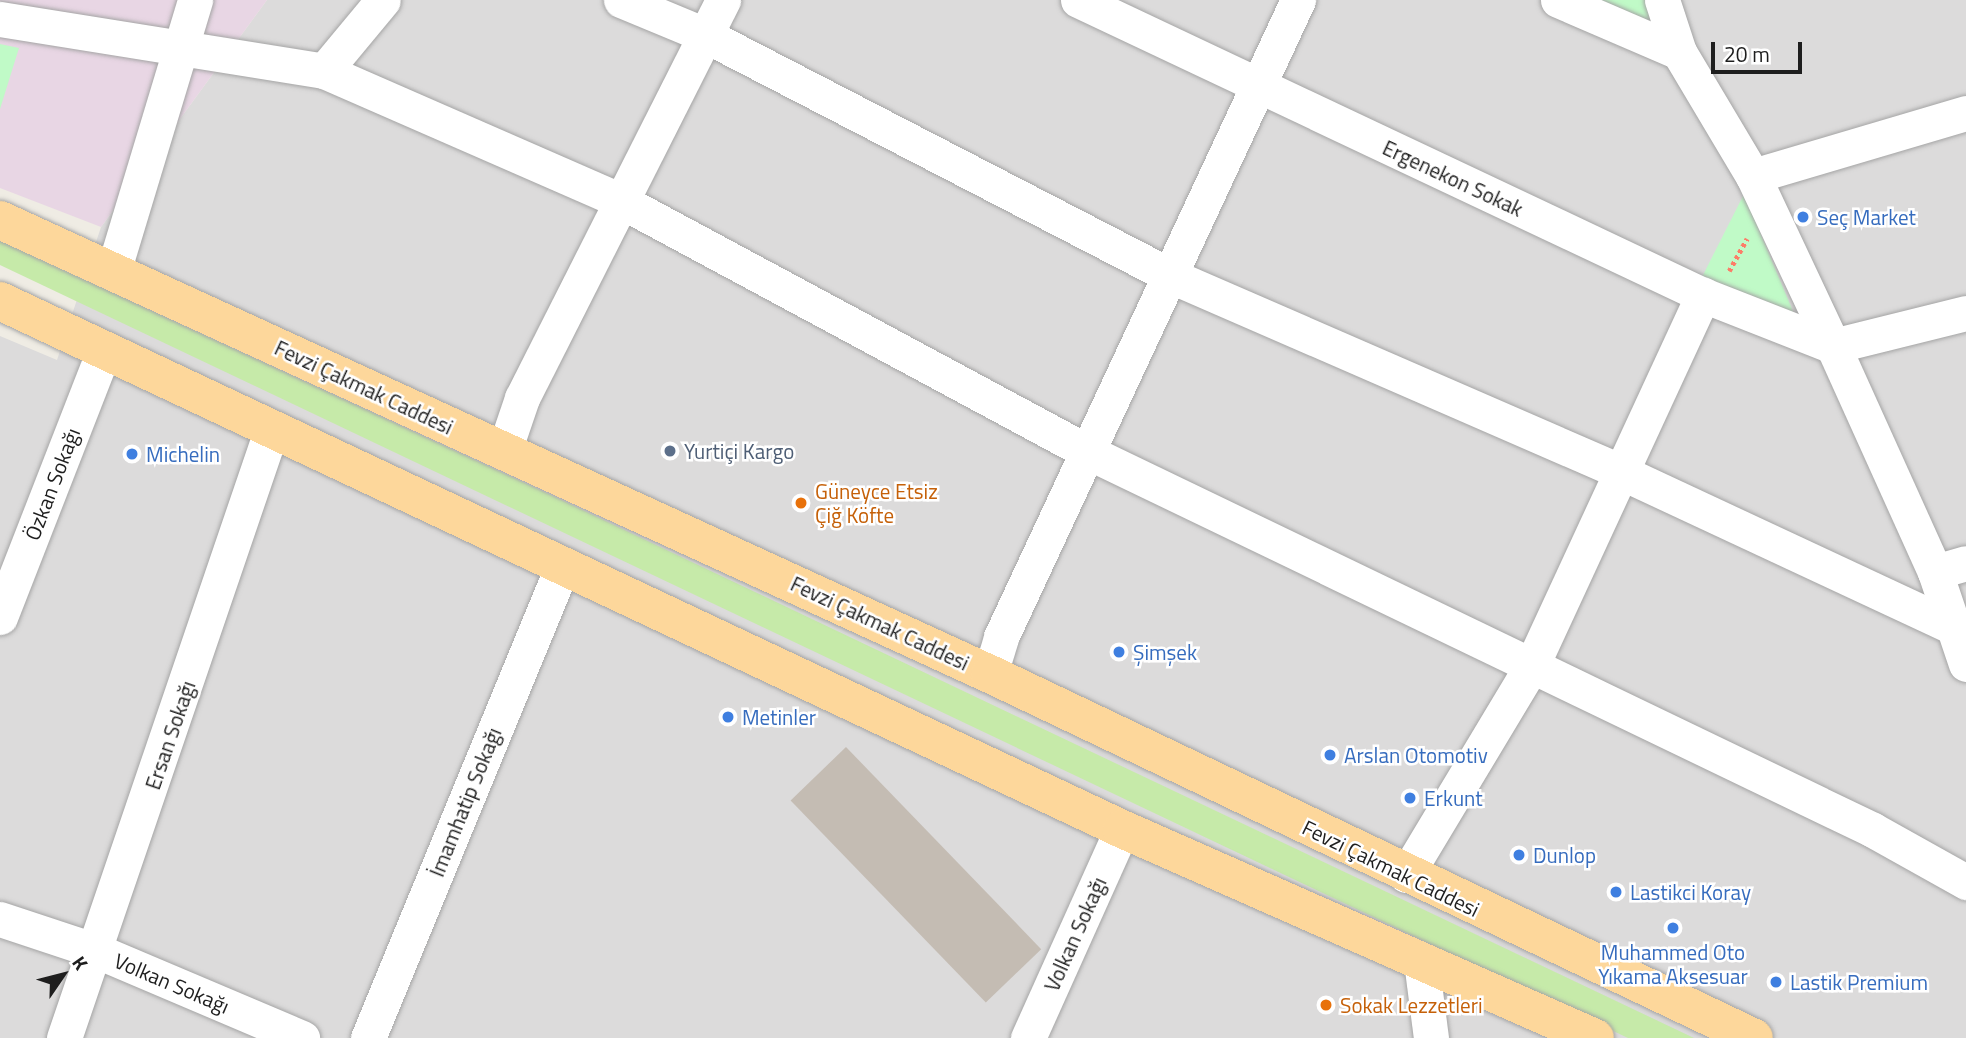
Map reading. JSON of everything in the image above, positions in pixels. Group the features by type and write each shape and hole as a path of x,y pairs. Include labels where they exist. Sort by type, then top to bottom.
{"main road":[{"name":"Fevzi Çakmak Caddesi","path":"0,220 990,674 1406,875 1754,1038"},
{"path":"0,301 271,432 563,565 1122,829 1595,1038"}],"street":[{"path":"113,272 184,46 195,0"},
{"path":"324,71 383,0"},
{"path":"621,0 705,35 1171,276 1623,473 1955,628"},
{"path":"504,451 522,398 723,0"},
{"name":"Ergenekon Sokak","path":"1078,0 1255,86 1708,297 1833,346"},
{"path":"990,674 1001,636 1171,276 1255,86 1298,0"},
{"path":"1558,0 1679,52"},
{"path":"1662,0 1679,52 1760,190 1833,346 1950,567 1955,628 1966,664"},
{"path":"0,19 184,46 324,71 621,201 1088,452 1873,830 1966,881"},
{"path":"1760,190 1966,113"},
{"path":"1406,875 1532,664 1708,297"},
{"path":"1833,346 1966,313"},
{"name":"Özkan Sokağı","path":"0,617 104,350"},
{"name":"Ersan Sokağı","path":"64,1038 97,951 271,432"},
{"name":"İmamhatip Sokağı","path":"368,1038 563,565"},
{"name":"Volkan Sokağı","path":"1028,1038 1122,829"},
{"name":"Volkan Sokağı","path":"0,919 97,951 302,1038"},
{"path":"1421,961 1431,1038"}],"path":[{"path":"1708,297 1760,190"}],"shaded area":[{"path":"0,0 267,0 101,227 0,188"},
{"path":"267,0 1966,0 1966,1038 0,1038 0,336 57,360 101,227"}],"green space":[{"path":"1571,0 1648,0 1660,35"},
{"path":"0,44 19,48 0,109"},
{"path":"1744,194 1800,328 1699,283"},
{"path":"0,241 553,496 1694,1038 1628,1038 0,265"}],"building":[{"path":"846,747 1041,949 986,1003 791,800"}],"place":[{"name":"Seç Market","path":"1803,217"},
{"name":"Yurtiçi Kargo","path":"670,451"},
{"name":"Michelin","path":"132,454"},
{"name":"Güneyce Etsiz Çiğ Köfte","path":"801,503"},
{"name":"Şimşek","path":"1119,652"},
{"name":"Metinler","path":"728,717"},
{"name":"Arslan Otomotiv","path":"1330,755"},
{"name":"Erkunt","path":"1410,798"},
{"name":"Dunlop","path":"1519,855"},
{"name":"Lastikci Koray","path":"1616,892"},
{"name":"Muhammed Oto Yıkama Aksesuar","path":"1673,928"},
{"name":"Lastik Premium","path":"1776,982"},
{"name":"Sokak Lezzetleri","path":"1326,1005"}]}
